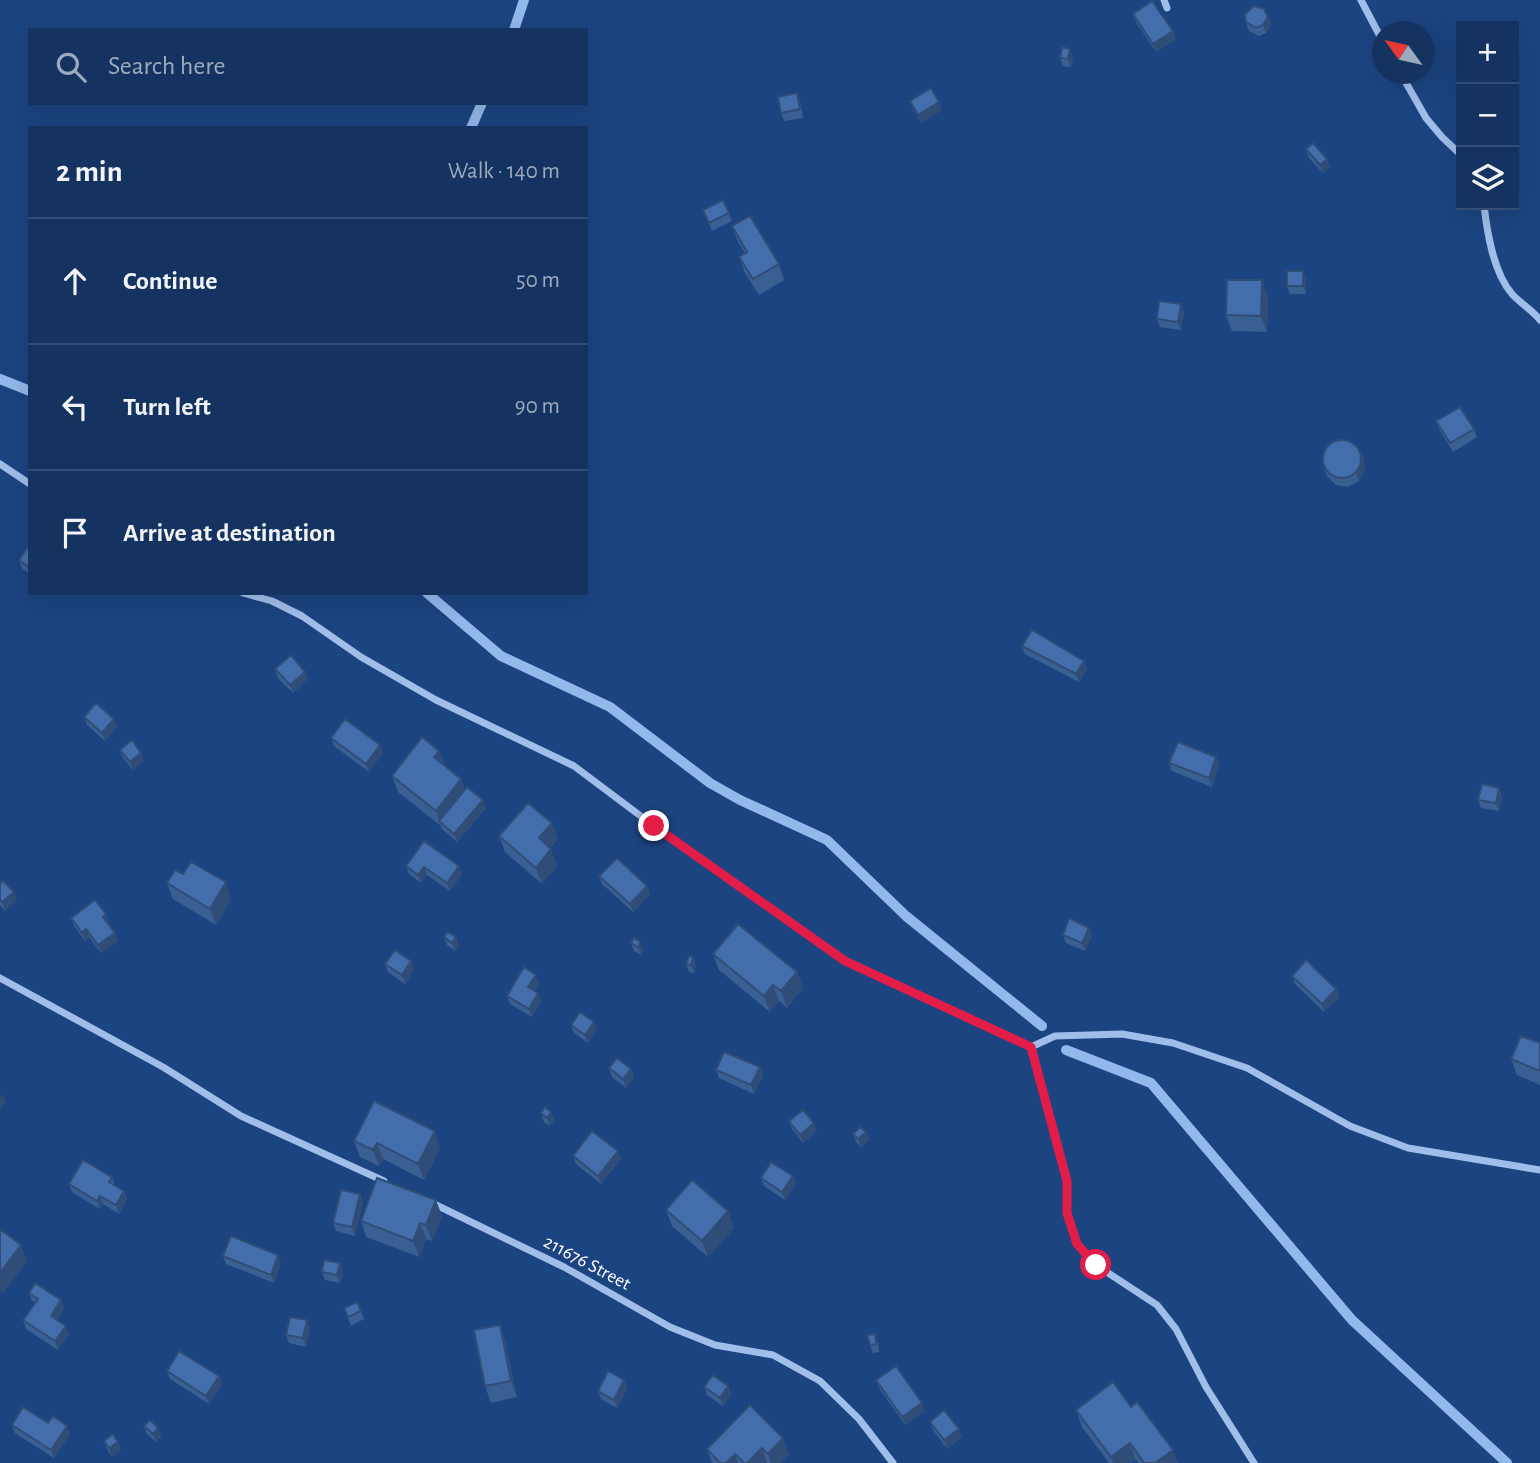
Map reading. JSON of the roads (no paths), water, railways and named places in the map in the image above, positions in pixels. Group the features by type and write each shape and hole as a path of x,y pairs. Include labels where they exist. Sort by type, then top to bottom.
{"street":[{"path":"1360,0 1372,22"},
{"path":"1407,84 1426,118 1456,150"},
{"path":"1485,210 1487,232 1504,282 1513,295 1540,320"},
{"path":"0,464 28,483"},
{"path":"250,595 272,601 302,617 361,657 436,700 574,766 845,961 1031,1047 1055,1036 1122,1034 1173,1043 1247,1068 1350,1126 1408,1149 1540,1170"},
{"path":"0,978 163,1067 242,1115 391,1184"},
{"path":"1031,1047 1067,1181 1067,1213 1077,1244 1096,1265 1157,1305 1175,1329 1206,1387 1254,1463"},
{"name":"211676 Street","path":"416,1196 564,1267 670,1327 715,1345 773,1354 820,1381 859,1419 893,1463"}],"waterway":[{"path":"515,28 524,0"},
{"path":"472,126 481,105"},
{"path":"0,379 28,390"},
{"path":"429,595 501,656 610,707 710,783 740,800 827,840 906,916 1042,1026"},
{"path":"1066,1050 1151,1083 1352,1320 1507,1463"}]}
